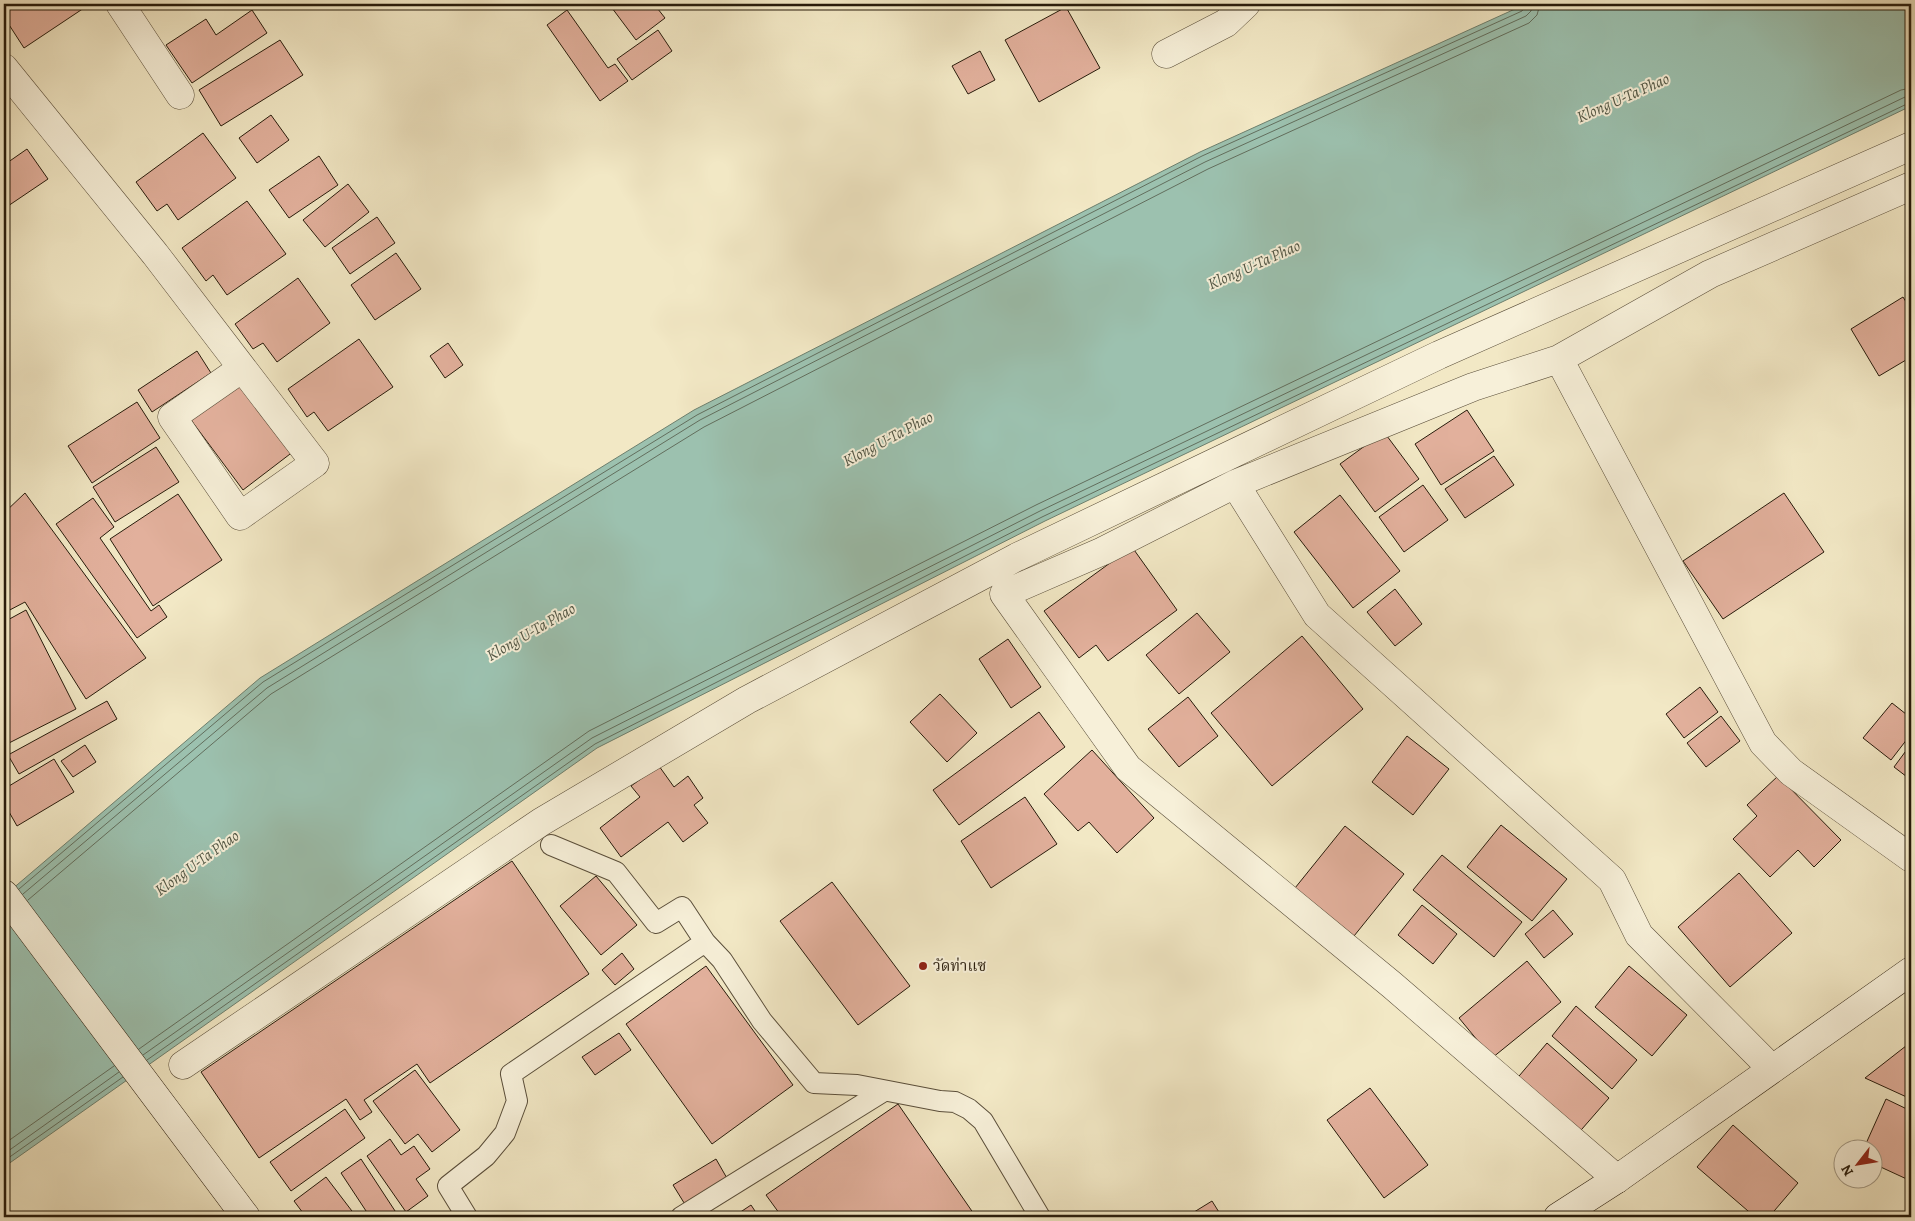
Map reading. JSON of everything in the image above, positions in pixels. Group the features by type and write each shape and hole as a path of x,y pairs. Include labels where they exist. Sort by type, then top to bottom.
{"street":[{"path":"120,4 180,95"},
{"path":"1166,54 1226,23 1246,4"},
{"path":"4,68 155,254 241,369 315,463 240,516 172,416 241,369"},
{"path":"183,1065 541,822 747,700 982,575 1439,355 1911,146"},
{"path":"1617,1178 1392,985 1128,768 1004,594 1103,551 1235,484 1474,387 1559,359 1710,274 1911,186"},
{"path":"1559,359 1763,742 1791,772 1911,858"},
{"path":"1235,484 1317,615 1612,880 1639,935 1772,1069"},
{"path":"4,894 246,1217"},
{"path":"1558,1217 1617,1178 1911,971"}],"lane":[{"path":"551,845 616,872 656,923 682,908 704,942 722,960 762,1021 814,1083 857,1084 884,1091 955,1102 969,1109 983,1121 1040,1217"},
{"path":"467,1217 448,1186 486,1156 505,1133 517,1100 511,1074 704,942"},
{"path":"681,1217 884,1091"}],"water":[{"name":"Klong U-Ta Phao","path":"1526,4 1911,4 1911,106 1045,521 597,748 4,1167 4,896 260,678 694,410 1200,152"}],"building":[{"path":"7,4 90,4 24,48 4,17 4,6"},
{"path":"609,4 654,4 665,18 636,40"},
{"path":"1066,7 1100,68 1039,102 1005,40"},
{"path":"252,10 267,33 192,83 166,45 206,19 216,35"},
{"path":"567,10 608,68 615,64 628,81 600,101 547,25"},
{"path":"658,30 672,51 632,80 617,59"},
{"path":"280,40 303,75 221,126 199,90"},
{"path":"980,51 995,80 968,94 952,66"},
{"path":"271,115 289,140 257,163 239,138"},
{"path":"203,133 236,178 178,220 167,204 157,211 136,182"},
{"path":"27,149 48,179 8,206 4,200 4,165"},
{"path":"319,156 338,185 289,218 269,190"},
{"path":"348,184 369,212 325,247 303,220"},
{"path":"247,201 286,254 227,295 213,275 206,281 182,248"},
{"path":"377,217 395,243 350,274 332,248"},
{"path":"396,253 421,289 375,320 351,285"},
{"path":"298,278 330,323 277,362 263,343 253,349 235,324"},
{"path":"1903,297 1911,310 1911,357 1879,376 1851,329"},
{"path":"359,339 393,387 328,431 314,412 307,417 288,389"},
{"path":"448,343 463,365 445,378 430,356"},
{"path":"197,351 211,373 152,412 138,390"},
{"path":"242,382 294,451 243,490 191,420"},
{"path":"137,402 160,438 92,483 68,446"},
{"path":"1467,410 1494,451 1441,485 1415,444"},
{"path":"1384,432 1419,479 1375,512 1340,464"},
{"path":"156,447 179,482 115,522 93,487"},
{"path":"1494,456 1514,485 1465,518 1445,489"},
{"path":"1423,485 1448,520 1404,552 1379,517"},
{"path":"25,493 146,658 86,699 25,602 4,613 4,513"},
{"path":"1784,493 1824,552 1723,619 1683,561"},
{"path":"178,494 222,560 153,606 110,539"},
{"path":"1340,495 1400,571 1353,608 1294,532"},
{"path":"93,498 114,527 100,538 151,611 159,605 167,617 137,638 56,524"},
{"path":"1132,547 1177,610 1108,661 1096,645 1079,658 1044,611"},
{"path":"1395,589 1422,624 1395,646 1367,612"},
{"path":"26,610 76,709 7,744 4,738 4,622"},
{"path":"1197,613 1230,652 1179,694 1146,655"},
{"path":"1302,636 1363,709 1272,786 1211,713"},
{"path":"1008,639 1041,687 1011,708 979,659"},
{"path":"1700,687 1718,712 1684,738 1666,714"},
{"path":"940,694 977,733 947,762 910,722"},
{"path":"1188,697 1218,736 1179,767 1148,729"},
{"path":"107,701 117,719 19,774 8,755"},
{"path":"1892,703 1911,718 1911,734 1891,760 1863,738"},
{"path":"1039,712 1065,747 959,825 933,790"},
{"path":"1721,716 1740,741 1706,767 1687,743"},
{"path":"1407,736 1449,769 1413,815 1372,782"},
{"path":"1911,744 1911,780 1894,767"},
{"path":"85,745 96,762 73,777 61,761"},
{"path":"1092,750 1154,818 1117,853 1089,822 1078,831 1044,794"},
{"path":"54,759 74,792 17,826 4,803 4,789"},
{"path":"659,766 674,787 688,776 703,798 694,805 708,823 683,842 668,822 621,857 600,828 640,797 631,786"},
{"path":"1778,776 1841,840 1814,867 1798,850 1770,877 1733,839 1757,816 1747,805"},
{"path":"1025,797 1057,844 991,888 961,841"},
{"path":"1501,825 1567,879 1532,921 1467,867"},
{"path":"1345,826 1404,874 1354,936 1295,888"},
{"path":"1442,855 1522,922 1494,957 1413,890"},
{"path":"512,861 589,974 430,1083 417,1064 364,1100 372,1112 360,1120 346,1099 259,1158 201,1072"},
{"path":"1739,873 1792,933 1730,987 1678,927"},
{"path":"596,876 637,925 601,955 560,906"},
{"path":"832,882 910,986 858,1025 780,921"},
{"path":"1422,905 1457,934 1433,964 1398,935"},
{"path":"1553,910 1573,934 1544,958 1525,934"},
{"path":"622,953 634,969 615,985 602,970"},
{"path":"1527,961 1561,1002 1492,1058 1459,1018"},
{"path":"706,966 793,1085 712,1144 626,1024"},
{"path":"1629,966 1687,1015 1652,1056 1595,1007"},
{"path":"1576,1006 1637,1060 1612,1089 1552,1036"},
{"path":"619,1033 631,1050 595,1075 582,1057"},
{"path":"1911,1042 1911,1099 1865,1078"},
{"path":"1547,1043 1609,1098 1575,1137 1514,1082"},
{"path":"415,1070 460,1130 432,1152 418,1134 405,1144 373,1101"},
{"path":"1370,1088 1428,1165 1384,1198 1327,1120"},
{"path":"1886,1099 1911,1111 1911,1181 1882,1168 1882,1138 1868,1138"},
{"path":"898,1104 976,1217 782,1217 766,1195"},
{"path":"345,1109 365,1138 291,1191 270,1162"},
{"path":"1733,1125 1798,1183 1769,1217 1755,1217 1697,1167"},
{"path":"390,1139 401,1155 414,1146 430,1169 416,1179 428,1196 406,1212 367,1156"},
{"path":"361,1159 399,1217 370,1217 341,1173"},
{"path":"716,1159 728,1180 686,1206 673,1185"},
{"path":"326,1177 355,1215 352,1217 306,1217 294,1201"},
{"path":"1212,1201 1222,1217 1186,1217"},
{"path":"751,1205 759,1217 733,1217"}],"place":[{"name":"วัดท่าแซ","path":"923,966"}]}
